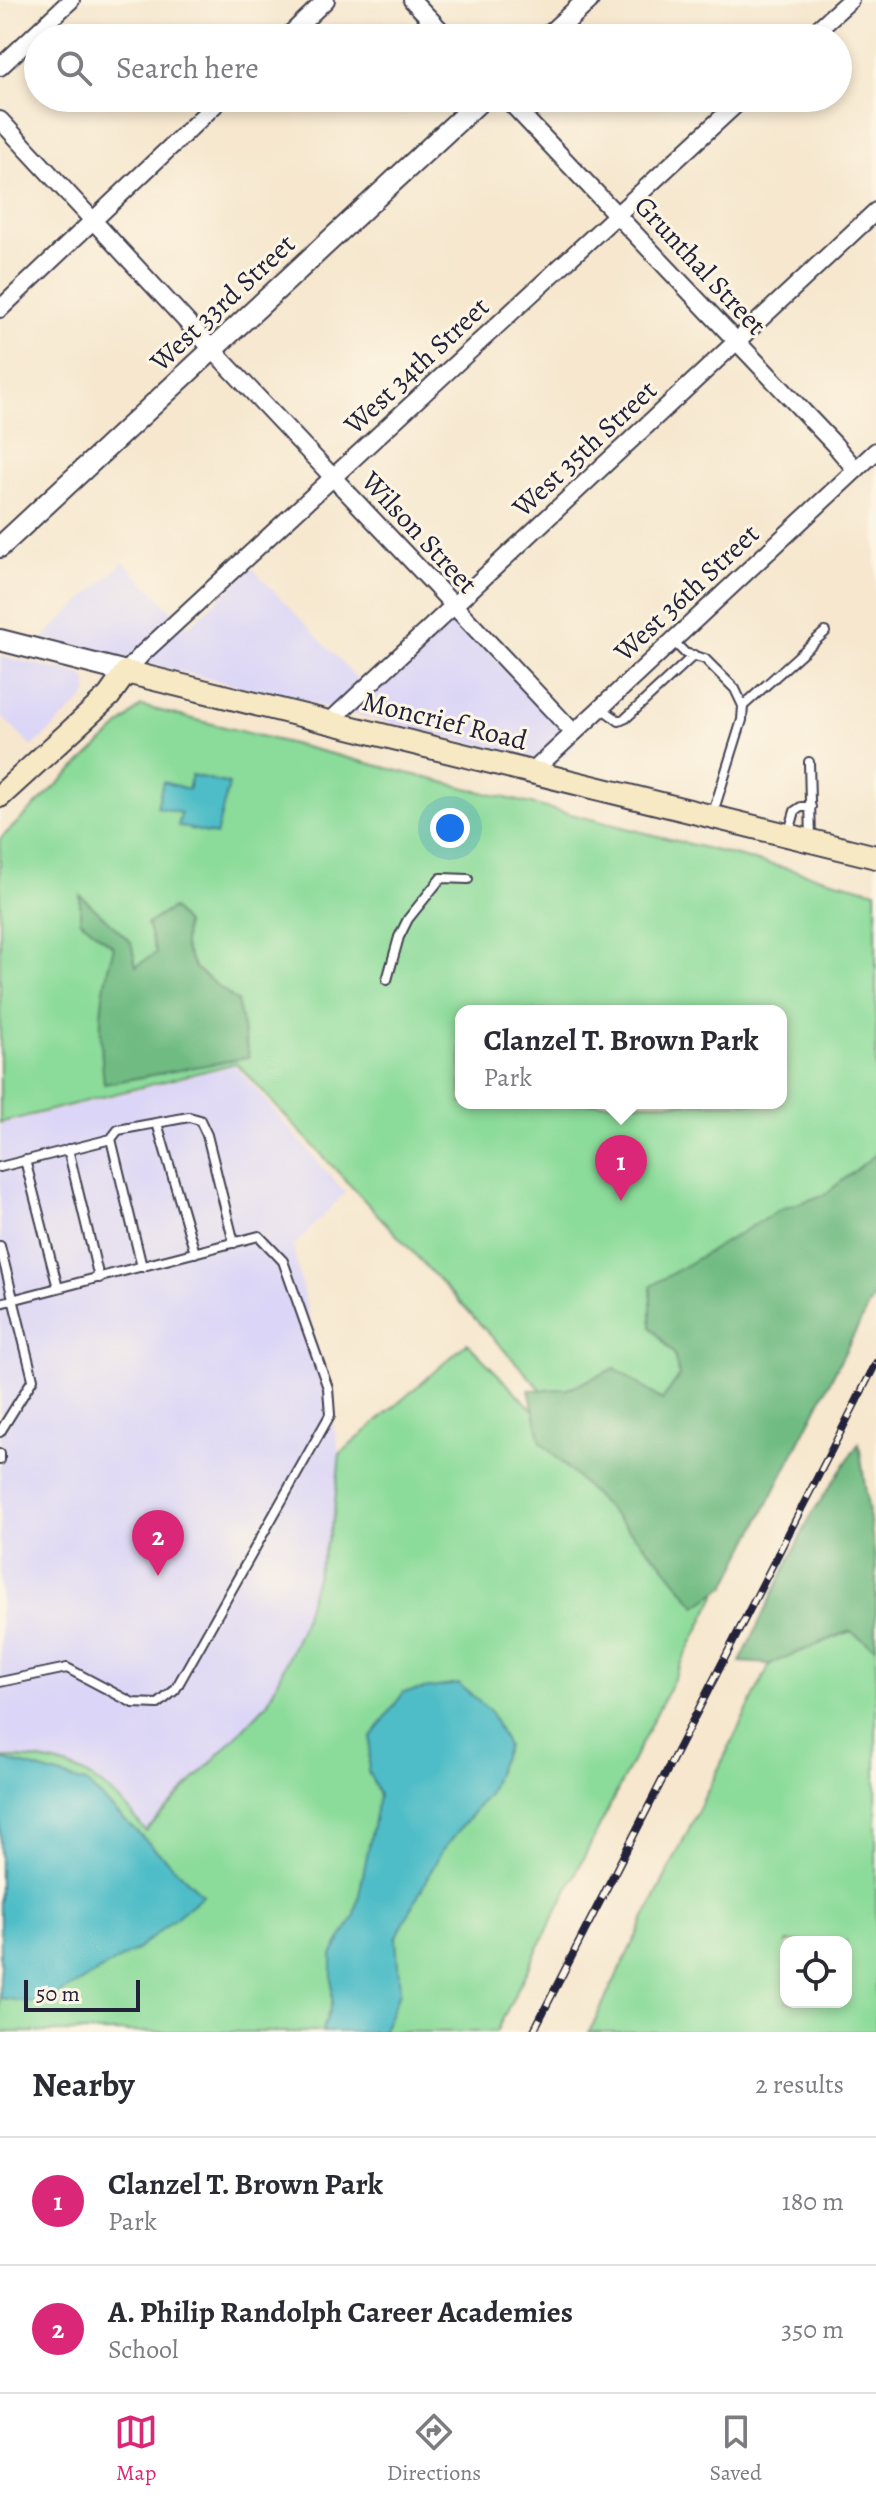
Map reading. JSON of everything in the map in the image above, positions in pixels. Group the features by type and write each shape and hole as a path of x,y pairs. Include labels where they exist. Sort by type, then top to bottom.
{"main road":[{"name":"Moncrief Road","path":"126,672 876,857"},
{"path":"0,796 109,696 126,672"}],"street":[{"path":"46,24 71,0"},
{"path":"301,24 326,0"},
{"path":"412,0 435,24"},
{"path":"562,24 588,0"},
{"path":"823,24 850,0"},
{"path":"0,67 24,44"},
{"path":"0,309 207,112"},
{"name":"West 33rd Street","path":"0,547 468,112"},
{"name":"Grunthal Street","path":"520,112 856,470"},
{"name":"West 34th Street","path":"126,672 728,112"},
{"name":"Wilson Street","path":"0,120 574,733"},
{"name":"West 35th Street","path":"328,723 876,211"},
{"name":"West 36th Street","path":"532,772 876,451"},
{"name":"Moncrief Road","path":"0,640 126,672"}],"lane":[{"path":"743,706 825,632"},
{"path":"673,640 685,653 705,659 735,689 743,706 742,720 712,816"},
{"path":"601,708 619,721 626,718 694,655"},
{"path":"809,762 811,841"},
{"path":"788,835 795,811 801,807 811,807"},
{"path":"387,980 399,937 408,919 441,878 468,879"},
{"path":"0,1167 111,1139 118,1130 189,1117 200,1120 207,1135 234,1243"},
{"path":"157,1123 195,1253"},
{"path":"111,1139 142,1267"},
{"path":"68,1149 99,1278"},
{"path":"25,1160 58,1288"},
{"path":"0,1303 259,1236 283,1261 328,1388 330,1415 175,1690 158,1704 133,1703 67,1668 0,1682"},
{"path":"0,1246 33,1379 0,1432"},
{"path":"0,1454 0,1460"}],"shaded area":[{"path":"124,562 188,627 252,568 371,693 455,617 576,743 555,763 42,638"},
{"path":"0,656 82,675 87,681 88,692 84,699 32,747 0,715"},
{"path":"235,1065 345,1193 293,1247 340,1454 333,1521 300,1631 267,1704 146,1832 0,1995 0,1125"}],"green space":[{"path":"141,706 876,891 876,1279 722,1583 236,1063 0,1123 0,839"},
{"path":"80,895 131,942 136,966 156,953 147,924 172,908 185,923 184,947 195,968 237,1001 249,1057 104,1084 101,1014 114,947 80,920"},
{"path":"876,1154 876,1291 726,1586 696,1606 661,1562 541,1442 529,1390 568,1389 615,1368 662,1400 679,1376 674,1354 651,1327 651,1286 781,1209 824,1195"},
{"path":"467,1343 716,1595 496,2032 0,2032 0,1758 53,1763 84,1774 112,1793 146,1831 267,1704 300,1631 333,1521 340,1454"},
{"path":"859,1443 876,1564 876,1648 850,1631 770,1664 740,1662 811,1515"},
{"path":"851,1631 876,1648 876,2032 589,2032 770,1664"}],"water":[{"path":"192,775 229,784 216,835 178,826 181,813 157,807 163,782 188,789"},
{"path":"458,1684 490,1711 507,1746 488,1794 441,1852 396,1938 400,1992 382,2032 322,2032 332,2003 332,1955 355,1915 379,1795 368,1771 371,1737 404,1692"},
{"path":"6,1760 86,1783 203,1895 138,1949 42,2004 0,1998 0,1762"}],"railway":[{"path":"533,2032 876,1363"}],"place":[{"name":"Clanzel T. Brown Park","path":"621,1201"},
{"name":"A. Philip Randolph Career Academies","path":"158,1576"}]}
